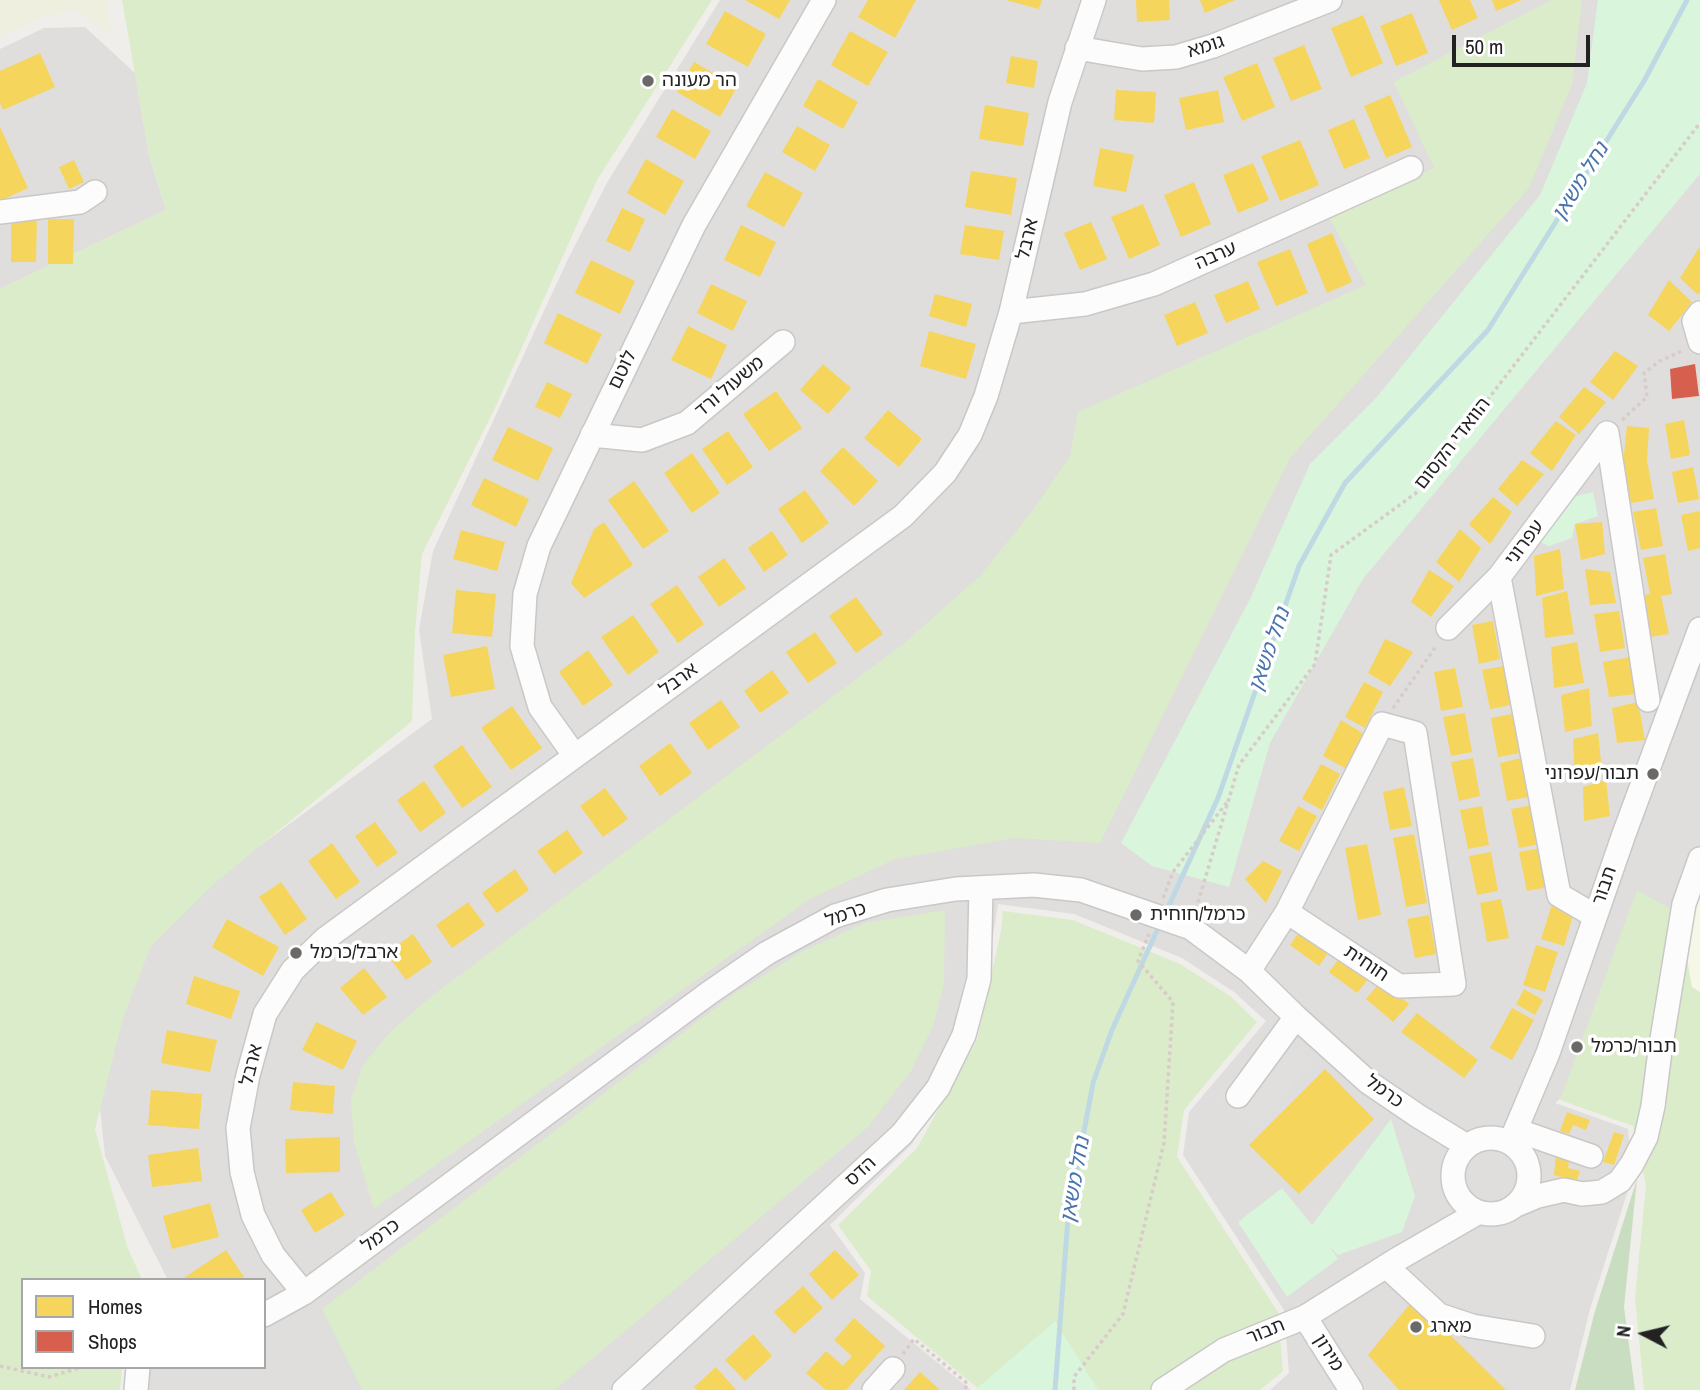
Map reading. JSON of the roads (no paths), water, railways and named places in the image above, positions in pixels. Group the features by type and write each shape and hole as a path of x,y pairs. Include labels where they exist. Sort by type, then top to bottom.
{"street":[{"name":"לוטם","path":"575,756 540,706 522,646 525,594 539,547 694,225 824,0"},
{"name":"ארבל","path":"304,1293 273,1255 253,1215 242,1172 238,1128 248,1075 265,1014 293,970 325,939 903,516 945,473 970,435 986,397 1011,312 1060,102 1094,0"},
{"name":"גומא","path":"1077,48 1142,59 1176,57 1213,46 1330,0"},
{"name":"ערבה","path":"1011,312 1085,304 1154,284 1412,168"},
{"path":"0,212 80,202 95,192"},
{"name":"משעול ורד","path":"592,435 642,440 687,423 783,342"},
{"name":"עפרוני","path":"1595,916 1559,895 1499,577 1608,433 1648,700"},
{"path":"1448,628 1499,577"},
{"name":"תבור","path":"1513,1136 1548,1053 1623,834 1700,629"},
{"name":"חוחית","path":"1382,724 1415,733 1454,985 1399,986 1287,912 1382,724"},
{"path":"1526,1161 1564,1190 1582,1194 1602,1192 1620,1181 1632,1164 1646,1136 1653,1106 1684,904 1700,859"},
{"name":"כרמל","path":"266,1314 304,1293 767,953 835,916 887,900 956,889 1034,885 1081,890 1191,928 1249,971 1368,1082 1467,1146"},
{"name":"הדס","path":"624,1390 902,1134 938,1088 964,1035 979,979 981,888"},
{"path":"1249,971 1287,912"},
{"path":"1238,1096 1296,1017"},
{"path":"1564,1190 1538,1196 1503,1212 1491,1214 1469,1207 1455,1188 1453,1177 1455,1166 1467,1146 1488,1138 1513,1136 1591,1156"},
{"path":"1513,1136 1529,1173 1522,1197 1514,1206"},
{"name":"תבור","path":"1163,1390 1224,1350 1305,1317 1479,1212"},
{"path":"1386,1266 1439,1315 1472,1326 1533,1336"},
{"name":"מירון","path":"1305,1317 1351,1390"},
{"path":"136,1390 138,1369"},
{"path":"874,1390 893,1369"}],"waterway":[{"name":"נחל משאן","path":"1166,912 1218,798 1299,566 1345,483 1488,330 1644,81 1687,0"},
{"name":"נחל משאן","path":"1055,1390 1068,1218 1093,1083 1112,1030 1160,924"}],"place":[{"name":"הר מעונה","path":"648,81"},
{"name":"תבור/עפרוני","path":"1653,774"},
{"name":"כרמל/חוחית","path":"1136,915"},
{"name":"ארבל/כרמל","path":"296,953"},
{"name":"תבור/כרמל","path":"1577,1047"},
{"name":"מארג","path":"1416,1327"}]}
